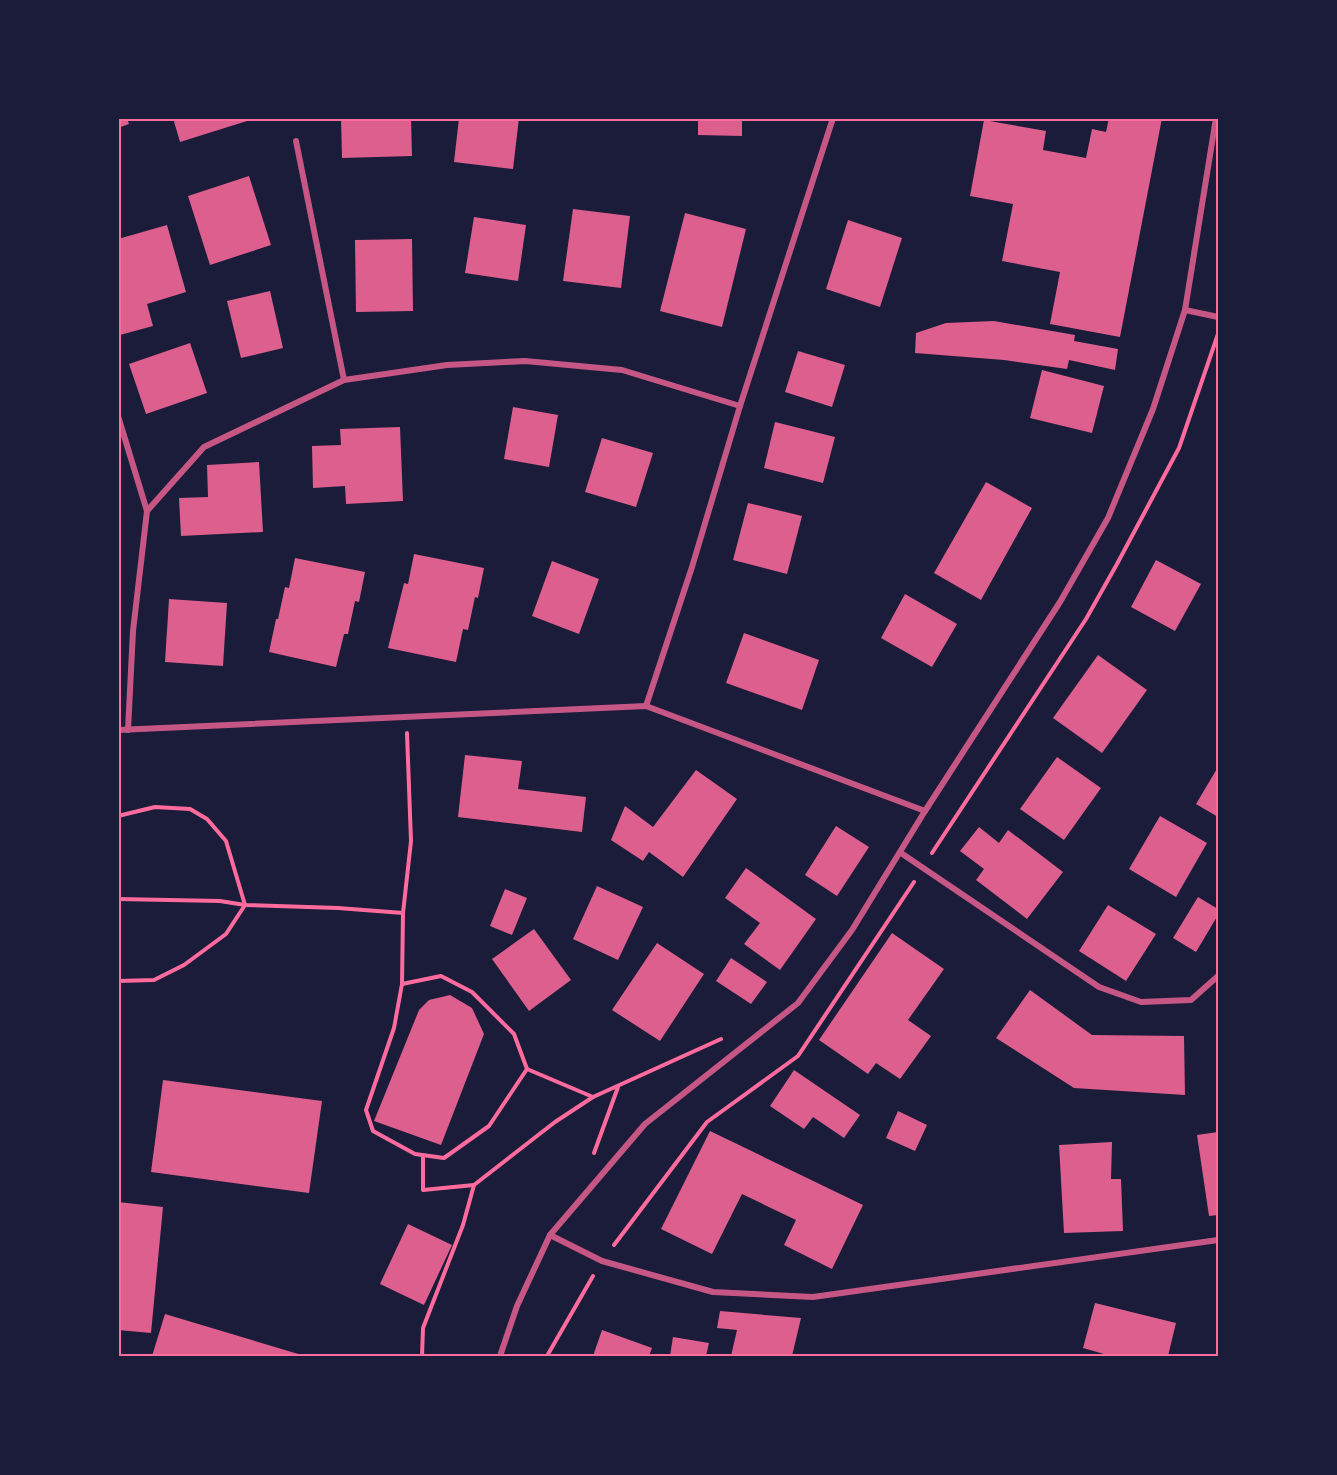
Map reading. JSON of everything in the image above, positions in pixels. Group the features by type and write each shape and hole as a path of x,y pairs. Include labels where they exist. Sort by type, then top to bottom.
{"street":[{"path":"646,706 833,118"},
{"path":"500,1356 517,1306 550,1235 645,1124 798,1003 852,930 902,853 925,811 1060,602 1108,518 1154,409 1185,310 1216,118"},
{"path":"296,141 344,380"},
{"path":"1185,310 1218,317"},
{"path":"147,511 204,447 344,380 447,365 525,361 622,370 740,406"},
{"path":"118,416 147,511 133,631 128,730"},
{"path":"118,730 646,706 925,811"},
{"path":"902,853 1099,987 1141,1002 1191,1000 1218,976"},
{"path":"550,1235 602,1261 713,1292 813,1297 1218,1240"}],"path":[{"path":"547,1356 602,1261 707,1122 798,1056 924,867 955,815 1086,619 1117,564 1179,448 1218,333"},
{"path":"417,718 406,734 411,841 403,913 402,984 394,1028 366,1110 373,1131 415,1154 444,1158 489,1126 527,1069"},
{"path":"118,816 156,807 190,809 207,819 226,841 245,905 226,934 184,965 154,980 118,981"},
{"path":"118,899 220,901 245,905 403,913"},
{"path":"402,984 441,976 472,992 514,1034 527,1069 593,1097"},
{"path":"423,1155 423,1190 474,1185 555,1122 593,1097 724,1037"},
{"path":"591,1162 618,1086"},
{"path":"422,1356 423,1328 463,1225 474,1185"}],"building":[{"path":"118,118 127,118 129,124 118,128"},
{"path":"173,118 247,118 247,121 180,142"},
{"path":"341,118 411,118 412,156 342,158"},
{"path":"459,118 519,118 513,169 454,162"},
{"path":"698,118 742,118 742,136 698,135"},
{"path":"1109,118 1162,118 1120,337 1050,324 1060,272 1002,261 1013,204 970,196 984,120 1046,131 1043,150 1086,158 1092,129 1106,132"},
{"path":"249,176 271,245 210,265 188,196"},
{"path":"573,209 630,216 621,288 563,281"},
{"path":"685,213 746,229 722,327 660,311"},
{"path":"474,217 526,225 518,281 465,273"},
{"path":"848,220 902,238 880,307 826,289"},
{"path":"167,225 186,292 147,304 153,326 120,335 118,239"},
{"path":"412,239 413,311 356,312 355,240"},
{"path":"270,291 283,348 241,358 227,301"},
{"path":"994,321 1075,335 1074,341 1118,349 1115,370 1069,360 1067,369 1004,360 915,353 916,333 946,323"},
{"path":"190,343 207,393 146,414 129,364"},
{"path":"798,351 845,365 832,407 785,392"},
{"path":"1042,370 1104,386 1092,433 1030,418"},
{"path":"513,407 558,415 549,467 504,459"},
{"path":"775,422 835,437 823,483 764,468"},
{"path":"400,427 403,501 346,504 345,486 313,488 312,446 341,445 340,429"},
{"path":"602,438 653,453 636,507 585,492"},
{"path":"259,462 263,532 181,536 179,498 208,497 207,465"},
{"path":"986,482 1032,508 981,600 934,573"},
{"path":"748,503 802,516 787,574 733,560"},
{"path":"414,554 484,568 478,598 475,597 468,630 463,629 456,662 388,648 404,583 408,584"},
{"path":"295,558 365,572 359,602 355,601 348,634 344,634 336,667 269,652 285,587 289,588"},
{"path":"1156,560 1201,584 1175,631 1131,607"},
{"path":"552,561 599,579 579,634 532,616"},
{"path":"905,594 957,624 932,667 881,638"},
{"path":"169,599 227,603 223,666 165,662"},
{"path":"744,633 819,660 802,710 726,683"},
{"path":"1098,655 1147,690 1102,753 1053,718"},
{"path":"465,755 522,761 518,789 586,797 582,832 458,817"},
{"path":"1057,757 1101,788 1064,840 1020,809"},
{"path":"1218,767 1218,817 1196,804"},
{"path":"696,770 737,799 683,877 649,852 643,861 611,840 625,806 653,827"},
{"path":"1160,816 1207,843 1176,897 1129,869"},
{"path":"836,826 869,847 837,896 805,875"},
{"path":"979,827 999,843 1008,830 1063,872 1027,919 976,880 984,869 960,851"},
{"path":"746,868 816,919 780,970 744,944 760,923 725,898"},
{"path":"597,886 643,907 618,960 573,939"},
{"path":"505,889 527,898 512,935 490,926"},
{"path":"1198,897 1218,909 1218,915 1196,952 1173,938"},
{"path":"1108,905 1156,934 1126,981 1079,951"},
{"path":"534,929 571,980 529,1011 492,959"},
{"path":"892,933 944,969 908,1020 931,1036 900,1079 876,1063 868,1074 819,1040"},
{"path":"657,943 704,974 660,1041 612,1010"},
{"path":"731,958 767,982 751,1004 716,981"},
{"path":"1030,990 1092,1035 1184,1036 1185,1095 1074,1088 996,1038"},
{"path":"450,995 472,1008 484,1034 441,1145 374,1121 419,1010 429,1000"},
{"path":"794,1070 860,1115 844,1138 813,1117 804,1129 770,1106"},
{"path":"163,1080 322,1101 309,1193 151,1172"},
{"path":"898,1111 927,1125 915,1151 886,1138"},
{"path":"710,1131 863,1205 832,1269 784,1245 796,1220 742,1194 712,1254 661,1229"},
{"path":"1218,1132 1218,1215 1209,1216 1197,1135"},
{"path":"1112,1142 1111,1179 1121,1179 1123,1231 1064,1233 1059,1145"},
{"path":"118,1202 163,1207 151,1333 118,1330"},
{"path":"408,1224 452,1245 424,1305 380,1284"},
{"path":"1095,1303 1176,1323 1168,1356 1111,1356 1083,1348"},
{"path":"720,1311 801,1318 792,1356 731,1356 737,1330 717,1328"},
{"path":"165,1314 305,1356 152,1356"},
{"path":"602,1330 652,1348 649,1356 593,1356"},
{"path":"673,1337 709,1343 706,1356 670,1356"}]}
